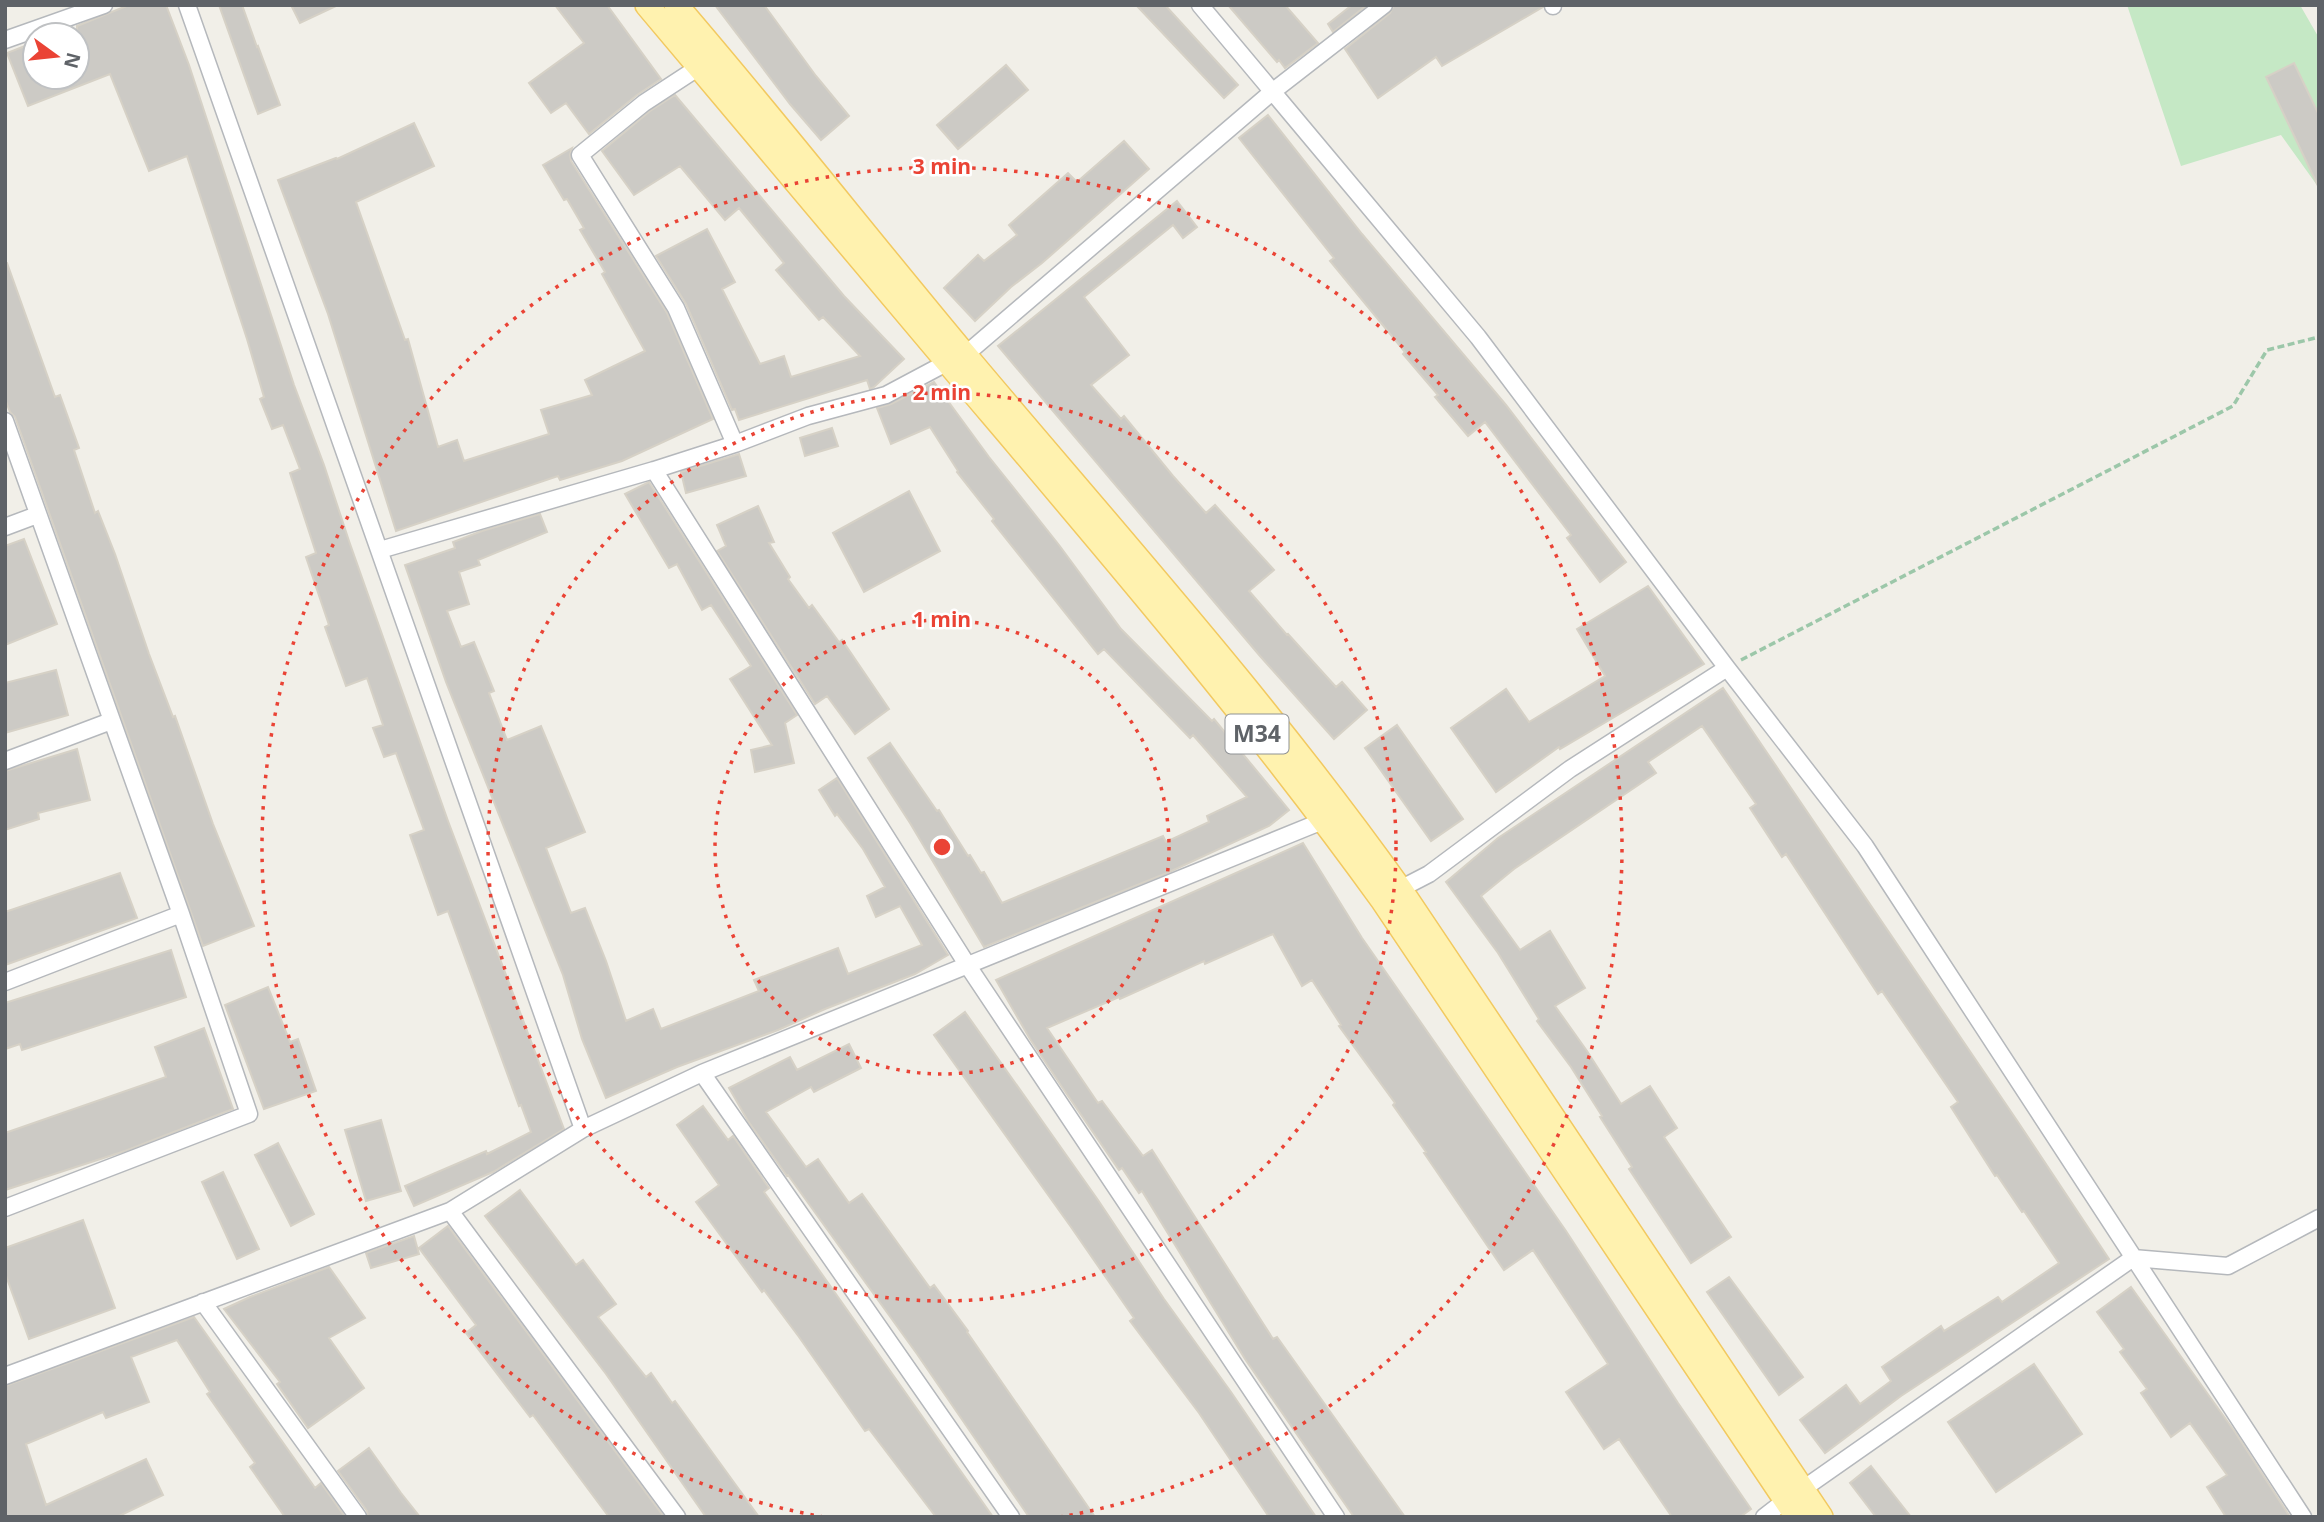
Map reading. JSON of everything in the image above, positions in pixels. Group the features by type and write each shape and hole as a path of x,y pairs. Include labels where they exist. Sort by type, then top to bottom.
{"main road":[{"name":"M34","path":"647,5 1300,753 1342,807 1400,888 1795,1502"},
{"name":"M34","path":"676,5 1089,529 1325,820 1795,1502 1821,1517"}],"street":[{"path":"5,40 104,5"},
{"path":"187,5 583,1129"},
{"path":"1200,5 1478,337 1727,668 1865,846 2303,1517"},
{"path":"380,550 654,470 735,444 808,416 886,395 956,358 1272,92 1384,5"},
{"path":"699,67 644,103 580,155 676,308 735,444"},
{"path":"5,421 181,914 249,1114 5,1208"},
{"path":"654,470 968,966 1336,1517"},
{"path":"5,527 37,515"},
{"path":"1400,888 1429,874 1570,769 1727,668"},
{"path":"5,761 111,721"},
{"path":"5,1376 450,1211 583,1129 702,1073 1325,820"},
{"path":"5,982 181,914"},
{"path":"702,1073 1011,1517"},
{"path":"450,1211 677,1517"},
{"path":"1764,1517 1795,1502 2133,1258 2228,1266 2319,1218"},
{"path":"202,1303 358,1517"}],"path":[{"path":"1727,668 2233,406 2267,350 2319,337"}],"green space":[{"path":"2127,5 2300,5 2319,38 2319,188 2281,135 2181,166"}],"building":[{"path":"129,5 166,5 189,65 294,385 448,821 564,1129 493,1172 414,1206 405,1186 486,1151 487,1154 531,1132 448,911 438,915 410,835 424,830 396,753 384,757 373,728 383,725 367,678 346,686 325,627 329,625 306,557 316,553 290,473 300,469 283,425 272,429 260,399 264,397 247,339 187,156 149,171 110,74 91,81 89,21"},
{"path":"219,5 242,5 280,105 258,114"},
{"path":"291,5 338,5 300,23"},
{"path":"555,5 607,5 661,79 589,134 566,103 551,113 529,83 584,43"},
{"path":"715,5 764,5 849,116 821,140 790,104"},
{"path":"1136,5 1165,5 1238,85 1224,98"},
{"path":"1228,5 1285,5 1318,43 1285,68"},
{"path":"1352,5 1367,5 1333,32 1328,24"},
{"path":"1394,5 1543,7 1442,66 1436,57 1378,98 1345,49 1390,13"},
{"path":"21,48 21,88 7,53"},
{"path":"2294,63 2319,115 2319,188 2266,77"},
{"path":"1006,65 1028,90 958,149 937,125"},
{"path":"22,91 66,91 28,106"},
{"path":"675,95 844,296 904,359 874,387 870,389 867,380 739,420 735,409 732,410 686,304 656,256 707,229 735,282 722,289 760,364 784,356 791,377 860,356 823,317 819,320 776,270 784,263 739,208 725,220 680,166 634,195 602,151 650,111"},
{"path":"1268,115 1362,234 1506,405 1626,562 1600,582 1567,538 1571,535 1485,422 1468,436 1435,397 1438,395 1403,354 1405,352 1330,261 1334,258 1239,138"},
{"path":"414,123 434,166 356,202 405,340 408,339 438,447 457,440 464,461 549,434 541,410 592,395 585,380 645,351 602,274 605,272 580,230 584,228 543,165 572,148 571,161 667,313 713,419 622,461 560,480 558,476 396,531 328,314 278,180 337,159"},
{"path":"1124,141 1149,169 975,321 944,288 978,255 984,261 1017,235 1009,225 1068,173 1077,182"},
{"path":"1177,201 1197,227 1183,238 1173,225 1084,297 1129,355 1091,385 1121,419 1124,416 1206,513 1215,505 1274,570 1249,591 1336,687 1342,682 1367,710 1334,739 1260,656 998,346"},
{"path":"5,263 55,397 60,395 79,448 74,450 95,513 98,511 115,554 149,654 254,926 203,946 15,417 5,399"},
{"path":"934,382 1121,629 1212,721 1214,719 1289,810 1269,826 1167,873 984,947 868,758 890,743 937,811 939,810 968,856 970,855 981,873 984,872 1002,903 1163,836 1166,842 1209,822 1207,816 1247,797 1193,735 1190,738 1104,649 1098,654 992,521 994,519 957,472 930,427 891,444 877,408 891,404"},
{"path":"832,428 838,446 805,456 800,438"},
{"path":"739,454 746,476 686,493 681,472"},
{"path":"649,482 797,715 785,723 794,763 755,772 751,750 772,745 730,679 751,666 711,605 702,610 677,564 669,568 625,494"},
{"path":"909,491 940,551 864,592 833,533"},
{"path":"758,506 774,542 769,543 790,577 788,579 809,608 812,605 839,642 842,640 889,709 855,734 827,696 815,704 717,551 726,546 717,525"},
{"path":"540,514 547,532 478,560 480,565 459,572 469,604 447,611 461,647 474,642 494,691 489,693 507,740 541,726 585,832 546,848 571,913 585,908 626,1021 653,1009 661,1029 759,991 754,980 838,948 848,974 922,945 900,906 876,917 867,896 885,887 863,849 837,814 835,816 819,790 837,778 948,955 915,974 778,1030 677,1067 606,1098 582,1039 563,975 446,682 405,565 455,548 453,542 482,531"},
{"path":"24,539 57,624 5,645 5,546"},
{"path":"1648,586 1704,664 1560,749 1559,747 1496,792 1451,728 1506,689 1529,722 1605,676 1577,629"},
{"path":"56,670 68,715 5,733 5,683"},
{"path":"1723,688 2109,1259 1901,1396 1825,1453 1800,1420 1846,1385 1860,1404 1891,1381 1882,1367 1941,1326 1944,1331 1998,1297 2002,1302 2059,1263 2024,1211 2022,1212 1997,1175 1995,1176 1951,1107 1958,1102 1882,991 1878,994 1786,854 1782,857 1750,808 1756,804 1702,726 1648,762 1656,773 1514,869 1481,896 1520,950 1550,931 1585,988 1555,1006 1621,1104 1650,1086 1677,1128 1664,1137 1731,1237 1691,1263 1629,1169 1632,1167 1600,1117 1602,1116 1537,1021 1539,1019 1498,953 1446,882 1498,838"},
{"path":"1397,725 1463,819 1431,841 1365,748"},
{"path":"77,749 90,800 38,813 39,819 5,830 5,771"},
{"path":"1303,843 1362,938 1566,1231 1751,1509 1740,1517 1672,1517 1619,1439 1604,1449 1566,1392 1608,1364 1533,1250 1504,1270 1424,1153 1426,1152 1393,1105 1395,1103 1339,1026 1341,1025 1312,980 1302,986 1273,934 1047,1028 1098,1103 1102,1101 1143,1156 1152,1150 1273,1339 1277,1337 1405,1517 1354,1517 1245,1359 1142,1191 1139,1193 1122,1168 1119,1170 1030,1039 996,980"},
{"path":"120,873 137,918 5,965 5,912"},
{"path":"171,950 186,997 22,1050 20,1044 5,1049 5,1003"},
{"path":"268,987 290,1042 298,1039 316,1091 264,1109 225,1005"},
{"path":"965,1012 1316,1517 1269,1517 1199,1413 1130,1321 1134,1318 934,1035"},
{"path":"204,1028 233,1109 125,1151 5,1190 5,1133 166,1077 155,1047"},
{"path":"849,1044 861,1068 814,1092 811,1087 766,1112 806,1167 818,1159 849,1203 862,1194 930,1288 934,1285 968,1331 1095,1517 1029,1517 917,1354 748,1121 729,1088 790,1057 797,1070"},
{"path":"703,1106 728,1140 733,1136 769,1188 764,1192 993,1517 936,1517 869,1429 865,1431 799,1337 764,1290 762,1292 696,1202 719,1185 677,1125"},
{"path":"381,1120 401,1191 366,1201 345,1130"},
{"path":"278,1143 314,1214 291,1226 255,1155"},
{"path":"223,1172 259,1249 237,1259 202,1182"},
{"path":"520,1190 576,1265 583,1260 616,1304 598,1317 646,1377 651,1373 672,1403 675,1401 759,1517 706,1517 606,1374 485,1216"},
{"path":"83,1220 115,1308 29,1339 5,1273 5,1248"},
{"path":"448,1226 664,1517 609,1517 533,1415 530,1417 466,1333 476,1325 419,1248"},
{"path":"414,1236 419,1254 371,1268 366,1253"},
{"path":"329,1267 365,1318 329,1338 364,1388 308,1428 277,1384 280,1382 224,1309"},
{"path":"1729,1277 1803,1377 1779,1395 1707,1292"},
{"path":"2131,1287 2235,1432 2290,1517 2226,1517 2207,1487 2227,1475 2190,1423 2171,1437 2141,1393 2147,1389 2120,1352 2124,1349 2097,1312"},
{"path":"194,1317 315,1488 321,1483 345,1517 285,1517 250,1467 255,1463 207,1394 210,1392 177,1340 131,1357 149,1402 106,1418 103,1412 26,1444 46,1505 146,1459 163,1495 117,1517 5,1517 5,1386"},
{"path":"2034,1364 2082,1434 1996,1492 1948,1422"},
{"path":"369,1448 420,1517 368,1517 367,1511 338,1471"},
{"path":"1871,1466 1911,1517 1876,1517 1850,1483"}]}
